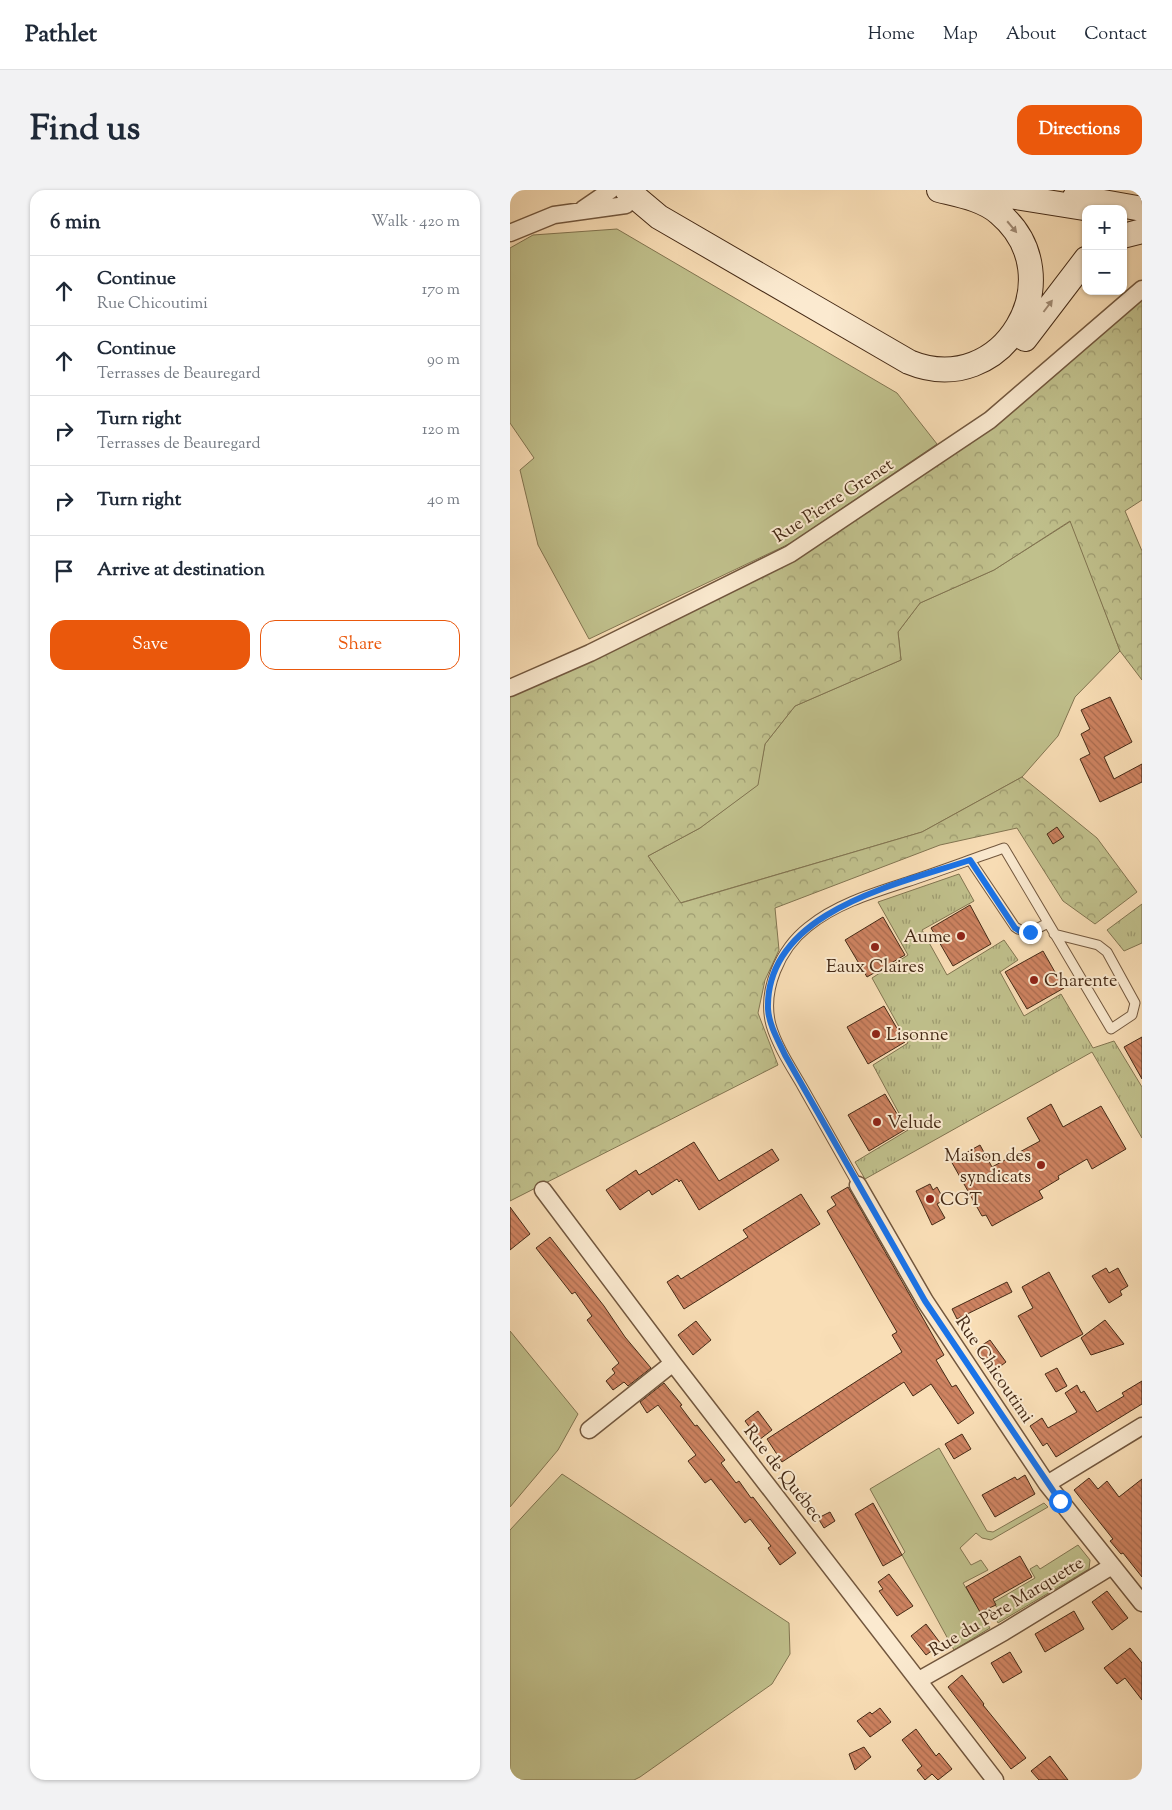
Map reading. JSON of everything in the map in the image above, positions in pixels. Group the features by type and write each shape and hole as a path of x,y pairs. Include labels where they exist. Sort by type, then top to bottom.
{"main road":[{"path":"622,194 909,362 923,368 957,369 974,365 989,357 1002,347 1022,321 1031,286 1028,256 1016,231 999,213 984,203 939,190"},
{"path":"974,190 1082,208"},
{"path":"1037,190 1142,208"},
{"path":"622,194 648,224 680,244 901,373 920,380 941,383 973,380 1003,365 1021,345 1082,264"},
{"path":"1127,215 1142,217"},
{"path":"1127,235 1142,231"}],"street":[{"path":"510,232 554,215 582,210 622,194"},
{"name":"Rue Pierre Grenet","path":"510,688 590,653 790,554 990,420 1142,288"},
{"name":"Rue Chicoutimi","path":"858,1185 925,1301 1047,1484 1142,1603"},
{"name":"Rue de Québec","path":"543,1190 673,1362 996,1780"},
{"path":"589,1430 673,1362"},
{"path":"1047,1484 1142,1426"},
{"name":"Rue du Père Marquette","path":"919,1680 1004,1632 1112,1566"}],"lane":[{"path":"858,1185 785,1055 772,1027 768,1010 769,991 774,974 783,956 807,927 840,907 1004,848 1054,934 1111,1029 1132,1015 1135,1003 1107,952 1098,946 1054,934"},
{"path":"970,860 1015,928 1021,932 1030,932 1048,923"}],"green space":[{"path":"617,229 897,393 937,444 791,543 589,639 538,545 520,470 534,458 510,423 510,248 533,235"},
{"path":"1142,300 1142,500 1125,511 1142,551 1142,680 1120,651 1070,521 994,570 920,603 898,632 901,660 795,706 765,744 758,785 700,828 648,856 681,903 922,832 1022,777 1097,838 1137,892 1095,924 1063,901 1017,828 940,845 775,908 779,950 765,980 758,1013 778,1065 510,1201 510,696 791,562 959,451"},
{"path":"1071,521 1120,651 1075,697 1058,736 1022,777 922,832 680,903 648,856 700,828 757,785 765,744 795,706 901,660 898,632 920,603 994,570"},
{"path":"959,874 974,901 922,930 947,975 1004,940 1018,960 1000,972 1024,1016 1061,994 1093,1048 1114,1041 1142,1087 1142,1138 1092,1052 865,1179 855,1162 908,1130 873,1065 908,1043 872,978 908,955 878,902"},
{"path":"1142,904 1142,943 1124,951 1107,930"},
{"path":"510,1331 578,1414 558,1450 510,1507"},
{"path":"939,1448 987,1531 993,1532 1044,1503 1048,1507 991,1540 982,1538 976,1533 960,1548 971,1565 981,1560 988,1570 963,1583 990,1628 954,1650 902,1555 905,1552 870,1489"},
{"path":"562,1474 789,1623 790,1654 772,1684 634,1780 510,1780 510,1530"},
{"path":"1078,1545 1090,1560 1089,1569 998,1623 994,1615 999,1612 994,1602 1035,1578 1030,1569 1037,1565 1040,1569"}],"building":[{"path":"1110,697 1132,742 1104,757 1114,779 1142,764 1142,782 1100,802 1080,759 1090,754 1081,734 1090,729 1081,710"},
{"path":"1057,827 1064,837 1053,844 1047,834"},
{"name":"Aume","path":"970,905 991,944 953,966 931,928"},
{"name":"Eaux Claires","path":"883,917 905,955 867,977 845,940"},
{"name":"Charente","path":"1043,951 1064,988 1027,1009 1005,972"},
{"name":"Lisonne","path":"884,1006 905,1042 868,1064 847,1027"},
{"path":"1142,1037 1142,1079 1124,1047"},
{"name":"Velude","path":"885,1094 906,1129 869,1151 848,1115"},
{"name":"Maison des syndicats","path":"1051,1104 1063,1127 1101,1106 1126,1149 1092,1169 1087,1159 1058,1176 1059,1179 1039,1191 1043,1198 992,1226 986,1215 982,1216 951,1161 980,1145 992,1167 1040,1141 1027,1118"},
{"path":"694,1142 719,1181 772,1149 779,1160 699,1210 681,1180 679,1182 677,1179 652,1195 649,1190 620,1210 606,1190 636,1170 639,1175"},
{"path":"930,1184 933,1190 937,1187 944,1200 937,1204 945,1218 932,1225 916,1191"},
{"path":"848,1187 944,1355 936,1360 952,1387 956,1385 974,1413 958,1424 931,1384 913,1396 904,1382 782,1462 767,1439 902,1352 892,1335 897,1332 827,1211 836,1205 831,1197"},
{"path":"801,1194 820,1224 684,1309 667,1282 678,1275 681,1279 748,1237 743,1230"},
{"path":"510,1207 530,1234 510,1250"},
{"path":"550,1237 604,1306 625,1337 651,1368 628,1386 624,1382 613,1390 606,1381 615,1373 612,1369 619,1363 587,1320 592,1316 575,1292 572,1294 536,1248"},
{"path":"1106,1268 1109,1273 1118,1268 1128,1286 1120,1291 1122,1295 1109,1303 1092,1276"},
{"path":"1049,1272 1083,1334 1041,1357 1018,1316 1033,1308 1022,1287"},
{"path":"1007,1282 1012,1292 957,1319 952,1309"},
{"path":"1105,1320 1124,1344 1091,1355 1081,1338"},
{"path":"696,1321 711,1340 693,1355 678,1335"},
{"path":"990,1340 1006,1362 993,1372 976,1349"},
{"path":"1057,1368 1067,1386 1056,1392 1045,1374"},
{"path":"1142,1381 1142,1404 1056,1457 1047,1443 1043,1446 1030,1426 1042,1418 1048,1428 1077,1412 1065,1393 1077,1385 1081,1393 1084,1391 1097,1412 1124,1396 1122,1393"},
{"path":"664,1383 682,1405 680,1406 695,1426 697,1425 725,1460 721,1463 736,1483 739,1481 751,1498 753,1497 796,1553 780,1565 768,1548 771,1546 750,1519 745,1523 711,1479 705,1483 688,1461 696,1455 658,1405 647,1413 640,1402"},
{"path":"758,1411 772,1430 759,1440 745,1421"},
{"path":"962,1434 971,1449 954,1459 945,1444"},
{"path":"1025,1475 1035,1494 995,1517 982,1495 1015,1477 1017,1480"},
{"path":"1089,1478 1098,1489 1107,1481 1119,1497 1142,1479 1142,1577 1123,1553 1121,1554 1110,1541 1113,1539 1074,1490"},
{"path":"873,1503 902,1555 883,1566 855,1514"},
{"path":"830,1512 835,1521 824,1528 818,1518"},
{"path":"1020,1556 1032,1577 993,1599 996,1605 980,1612 966,1587"},
{"path":"889,1574 913,1606 897,1616 879,1591 883,1589 878,1582"},
{"path":"1107,1591 1128,1618 1112,1630 1092,1602"},
{"path":"1074,1611 1084,1629 1045,1652 1035,1634"},
{"path":"926,1624 941,1644 926,1655 911,1636"},
{"path":"1130,1648 1142,1663 1142,1700 1125,1678 1117,1684 1104,1668"},
{"path":"1010,1652 1022,1672 1003,1683 991,1663"},
{"path":"962,1675 983,1705 1026,1758 1011,1769 948,1687"},
{"path":"880,1708 891,1722 870,1737 857,1721"},
{"path":"916,1729 936,1756 939,1753 952,1769 938,1780 932,1774 925,1780 917,1770 922,1766 902,1740"},
{"path":"864,1747 871,1757 855,1770 849,1754"},
{"path":"1050,1756 1068,1780 1039,1780 1031,1771"}],"place":[{"name":"Aume","path":"961,936"},
{"name":"Eaux Claires","path":"875,947"},
{"name":"Charente","path":"1034,980"},
{"name":"Lisonne","path":"876,1034"},
{"name":"Velude","path":"877,1122"},
{"name":"Maison des syndicats","path":"1041,1165"},
{"name":"CGT","path":"930,1199"}],"route":[{"path":"1030,932 1021,932 1015,928 970,860 864,896 840,907 807,927 783,956 774,974 769,991 768,1010 772,1027 785,1055 914,1283 1060,1501"}]}
